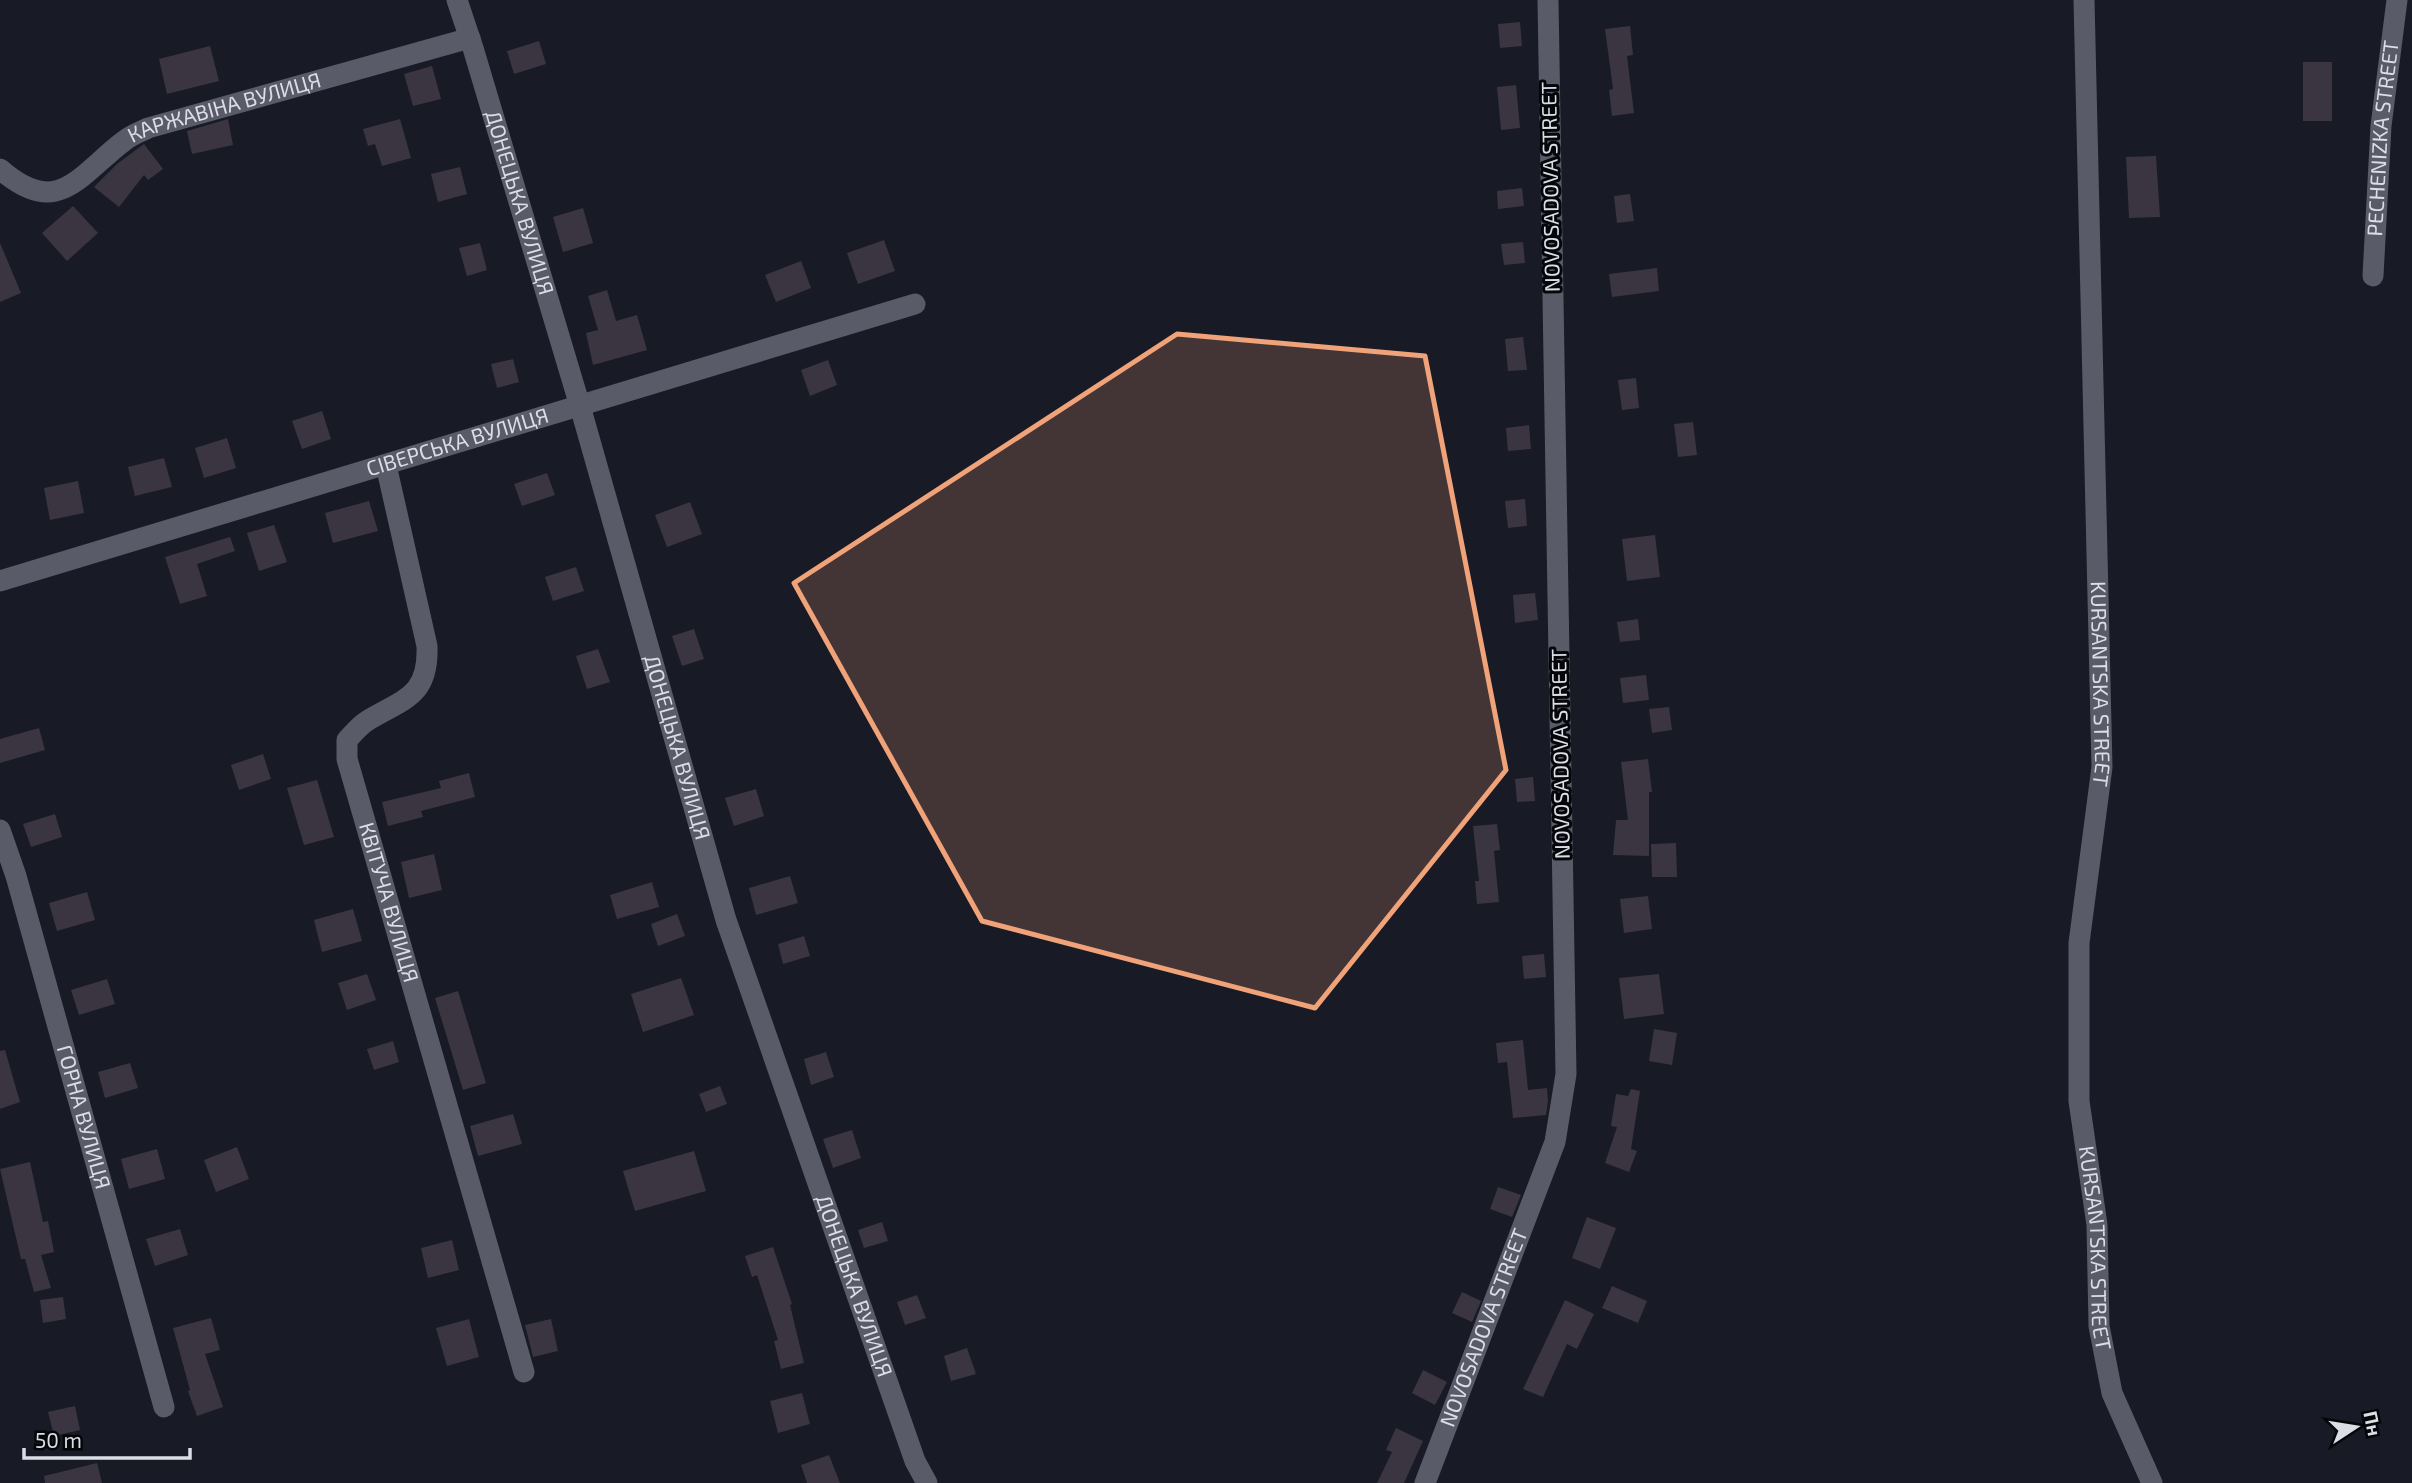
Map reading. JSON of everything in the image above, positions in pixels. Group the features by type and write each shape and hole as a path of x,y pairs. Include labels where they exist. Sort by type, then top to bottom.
{"street":[{"name":"ДОНЕЦЬКА ВУЛИЦЯ","path":"457,0 580,406 726,920 915,1461 927,1483"},
{"name":"NOVOSADOVA STREET","path":"1425,1483 1555,1142 1566,1074 1548,0"},
{"name":"KURSANTSKA STREET","path":"2084,0 2102,767 2080,943 2079,1101 2097,1225 2099,1326 2112,1393 2152,1483"},
{"name":"PECHENIZKA STREET","path":"2373,276 2381,126 2397,0"},
{"name":"КАРЖАВІНА ВУЛИЦЯ","path":"0,169 18,185 39,191 55,191 81,180 127,139 148,128 470,38"},
{"name":"СІВЕРСЬКА ВУЛИЦЯ","path":"0,581 915,304"},
{"name":"КВІТУЧА ВУЛИЦЯ","path":"386,465 427,646 428,666 418,689 394,708 365,722 347,740 347,760 524,1372"},
{"name":"ГОРНА ВУЛИЦЯ","path":"0,830 16,876 164,1407"}],"highlighted area":[{"path":"1177,334 1425,356 1506,770 1315,1008 982,921 794,583"}],"building":[{"path":"1520,22 1522,46 1500,48 1498,24"},
{"path":"1630,26 1633,55 1627,56 1634,113 1612,116 1609,90 1613,89 1605,29"},
{"path":"539,41 546,64 514,74 507,51"},
{"path":"210,46 219,81 167,94 159,59"},
{"path":"2303,62 2332,62 2332,121 2303,121"},
{"path":"432,66 441,99 413,106 404,74"},
{"path":"1516,85 1520,128 1501,130 1497,87"},
{"path":"228,119 233,145 192,154 187,131"},
{"path":"400,119 411,158 382,166 375,144 368,146 363,129"},
{"path":"144,144 163,169 148,180 144,175 119,207 94,187 117,164"},
{"path":"2156,156 2160,217 2129,218 2126,157"},
{"path":"460,167 467,194 438,202 431,174"},
{"path":"1522,188 1524,206 1498,209 1497,191"},
{"path":"1630,194 1634,221 1617,223 1614,196"},
{"path":"73,206 98,233 67,261 42,233"},
{"path":"583,208 593,243 563,252 553,217"},
{"path":"884,240 895,271 858,284 847,253"},
{"path":"1523,242 1525,263 1504,265 1501,244"},
{"path":"0,243 21,293 0,302"},
{"path":"480,243 487,270 467,276 459,248"},
{"path":"801,261 811,288 776,302 765,275"},
{"path":"1657,268 1659,291 1612,297 1609,274"},
{"path":"607,290 616,321 637,315 647,350 593,365 586,333 598,330 588,296"},
{"path":"1523,337 1527,370 1508,371 1505,339"},
{"path":"513,359 519,382 497,388 491,364"},
{"path":"828,360 837,385 810,396 801,370"},
{"path":"1636,378 1639,408 1622,410 1618,380"},
{"path":"322,411 331,439 302,449 292,421"},
{"path":"1693,422 1697,455 1678,457 1674,424"},
{"path":"1529,425 1531,449 1508,451 1506,428"},
{"path":"227,438 236,468 204,478 195,448"},
{"path":"164,458 172,487 135,496 128,467"},
{"path":"547,473 555,495 522,506 514,484"},
{"path":"78,481 84,513 50,520 44,488"},
{"path":"1525,499 1527,526 1508,528 1505,501"},
{"path":"369,501 378,531 333,543 325,513"},
{"path":"690,502 702,534 667,547 655,515"},
{"path":"274,525 287,562 259,571 247,533"},
{"path":"1655,535 1660,577 1627,581 1622,539"},
{"path":"230,537 235,551 197,564 207,596 180,604 165,557"},
{"path":"576,567 584,591 553,601 545,577"},
{"path":"1535,593 1538,620 1515,623 1513,595"},
{"path":"1638,619 1640,640 1620,642 1617,622"},
{"path":"694,629 704,659 682,666 672,636"},
{"path":"598,649 610,682 587,689 576,656"},
{"path":"1646,675 1649,700 1623,703 1620,678"},
{"path":"1669,707 1672,730 1652,733 1649,709"},
{"path":"39,728 45,750 0,763 0,739"},
{"path":"263,754 271,779 239,790 231,765"},
{"path":"1648,759 1652,792 1649,792 1649,856 1613,855 1616,820 1628,820 1621,762"},
{"path":"469,773 475,797 421,811 423,817 388,826 382,802 441,788 439,781"},
{"path":"1533,777 1535,801 1517,802 1515,779"},
{"path":"317,780 334,837 304,845 287,788"},
{"path":"756,789 764,816 734,826 725,798"},
{"path":"55,814 62,837 31,847 23,824"},
{"path":"1497,824 1500,850 1494,851 1499,902 1477,904 1475,881 1479,881 1473,826"},
{"path":"1676,843 1677,877 1652,877 1651,844"},
{"path":"434,854 442,890 409,898 401,862"},
{"path":"790,876 798,903 756,915 749,888"},
{"path":"652,882 659,907 617,919 610,895"},
{"path":"87,892 95,920 57,931 49,903"},
{"path":"1648,896 1652,929 1624,933 1620,899"},
{"path":"353,909 362,941 322,952 314,920"},
{"path":"677,914 685,936 658,946 651,924"},
{"path":"804,936 810,956 783,964 778,944"},
{"path":"1544,954 1546,977 1524,979 1522,956"},
{"path":"367,974 376,1000 347,1010 338,983"},
{"path":"1659,974 1664,1014 1624,1019 1619,978"},
{"path":"681,978 694,1015 643,1032 631,994"},
{"path":"107,979 115,1004 79,1015 71,990"},
{"path":"458,991 486,1083 463,1090 435,998"},
{"path":"1654,1029 1677,1033 1672,1065 1649,1061"},
{"path":"1523,1040 1528,1090 1547,1088 1548,1101 1546,1115 1513,1118 1507,1062 1498,1063 1496,1043"},
{"path":"393,1041 399,1062 374,1070 367,1049"},
{"path":"5,1050 20,1102 0,1109 0,1051"},
{"path":"826,1052 834,1077 811,1085 804,1059"},
{"path":"130,1063 138,1088 105,1098 98,1072"},
{"path":"720,1086 727,1104 706,1112 699,1094"},
{"path":"1631,1089 1640,1091 1631,1149 1637,1151 1629,1172 1605,1163 1617,1127 1611,1126 1616,1094 1628,1096"},
{"path":"513,1114 522,1144 478,1156 470,1126"},
{"path":"852,1130 861,1158 833,1168 823,1139"},
{"path":"237,1147 249,1179 216,1192 204,1160"},
{"path":"157,1149 165,1179 129,1189 121,1159"},
{"path":"694,1151 706,1191 635,1211 623,1171"},
{"path":"30,1162 43,1222 48,1221 54,1252 41,1255 51,1288 34,1292 25,1259 21,1259 0,1169"},
{"path":"1498,1187 1521,1195 1512,1217 1490,1209"},
{"path":"1587,1217 1616,1228 1600,1269 1572,1258"},
{"path":"882,1222 888,1241 864,1248 858,1230"},
{"path":"180,1229 188,1255 155,1266 146,1239"},
{"path":"452,1240 459,1270 428,1278 421,1248"},
{"path":"773,1247 792,1304 790,1305 804,1363 781,1369 774,1341 778,1340 757,1275 752,1277 745,1256"},
{"path":"1612,1286 1647,1301 1638,1323 1602,1308"},
{"path":"1462,1292 1481,1301 1472,1322 1452,1313"},
{"path":"917,1295 926,1318 905,1325 897,1302"},
{"path":"63,1297 66,1319 43,1323 40,1300"},
{"path":"1565,1300 1594,1314 1577,1349 1567,1344 1543,1397 1523,1389"},
{"path":"211,1318 220,1350 205,1354 223,1407 197,1416 188,1391 190,1390 173,1328"},
{"path":"469,1319 479,1357 447,1366 436,1328"},
{"path":"551,1319 558,1351 533,1357 525,1325"},
{"path":"967,1348 976,1374 951,1381 944,1356"},
{"path":"1423,1370 1447,1382 1435,1405 1412,1393"},
{"path":"802,1393 810,1424 778,1433 770,1401"},
{"path":"75,1406 80,1430 54,1436 48,1412"},
{"path":"1396,1428 1423,1441 1404,1483 1377,1483 1392,1452 1386,1450"},
{"path":"829,1455 840,1483 807,1483 801,1465"},
{"path":"97,1463 102,1483 45,1483 44,1476"}]}
